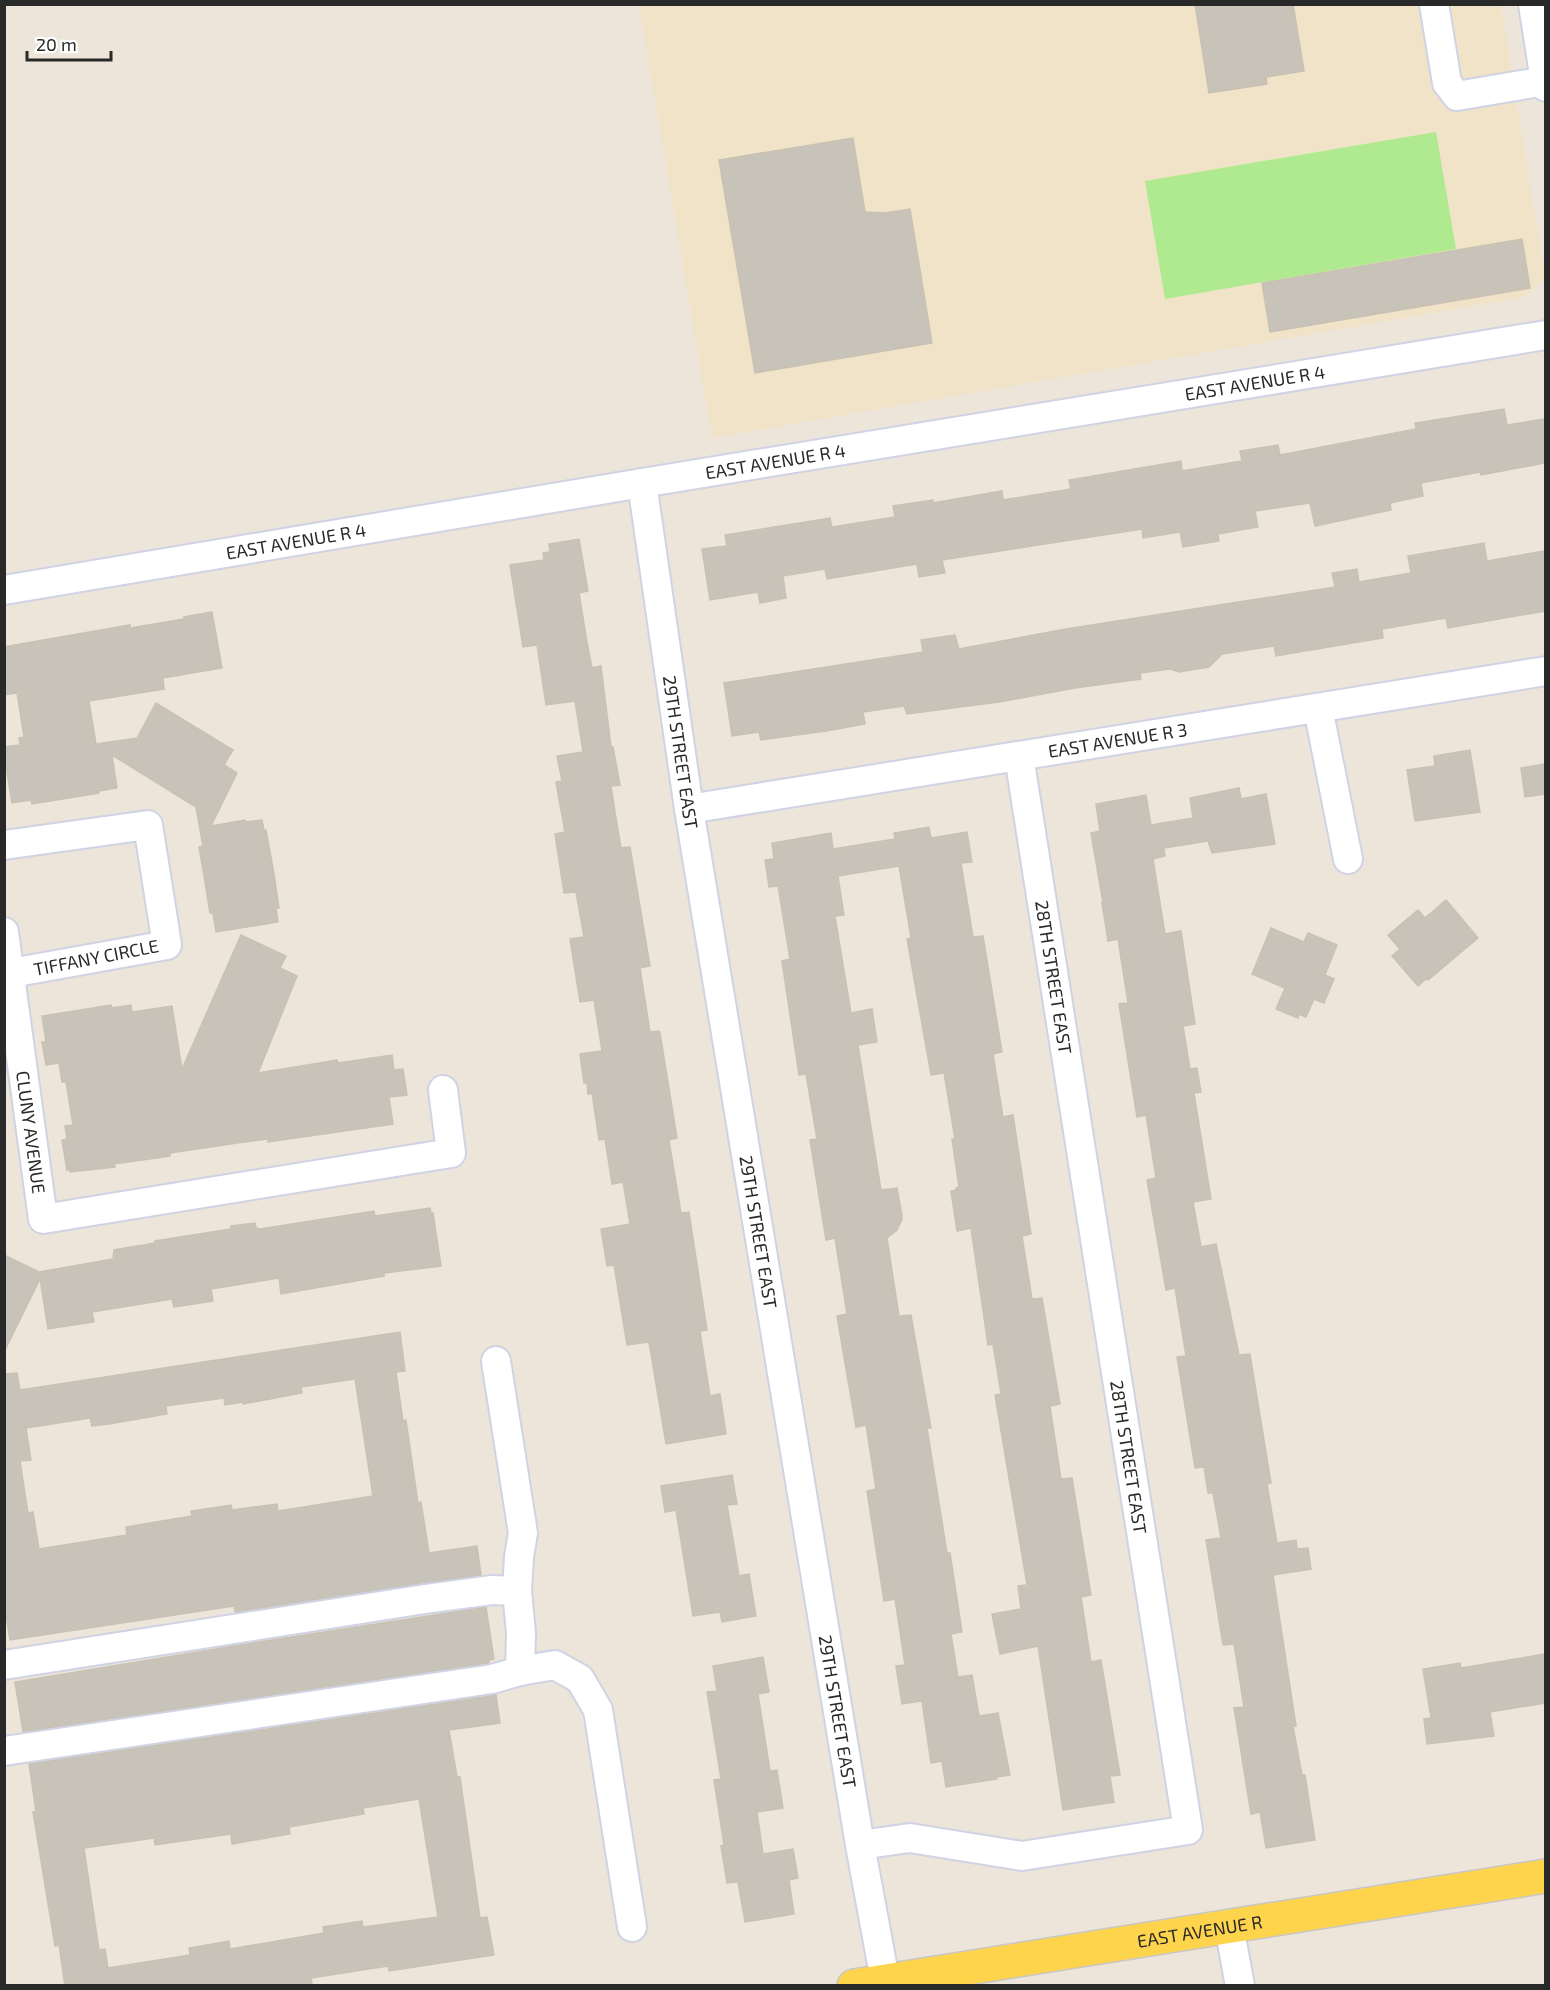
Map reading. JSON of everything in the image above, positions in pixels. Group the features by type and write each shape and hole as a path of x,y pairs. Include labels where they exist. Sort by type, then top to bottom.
{"main road":[{"name":"EAST AVENUE R","path":"869,1983 1545,1876"}],"street":[{"path":"1434,4 1447,83 1457,96 1545,84 1533,4"},
{"name":"EAST AVENUE R 4","path":"4,590 1545,335"},
{"name":"29TH STREET EAST","path":"642,483 689,809 860,1845 869,1983"},
{"name":"EAST AVENUE R 3","path":"689,809 1545,671"},
{"path":"1318,708 1348,859"},
{"name":"28TH STREET EAST","path":"860,1845 910,1838 1022,1856 1188,1830 1019,756"},
{"name":"TIFFANY CIRCLE","path":"4,845 148,825 167,945 11,973"},
{"name":"CLUNY AVENUE","path":"4,932 43,1219 451,1153 443,1090"},
{"path":"496,1361 523,1533 517,1591 521,1633 520,1671"},
{"path":"4,1665 425,1599 492,1590 517,1591"},
{"path":"4,1751 492,1679 555,1665 580,1679 598,1710 632,1927"},
{"path":"1229,1926 1240,1986"}],"shaded area":[{"path":"639,5 1501,5 1545,277 1525,297 712,438"}],"green space":[{"path":"1436,132 1456,249 1165,299 1145,181"}],"building":[{"path":"1195,4 1293,4 1304,71 1266,77 1267,84 1209,93"},
{"path":"853,138 865,212 885,213 910,209 932,343 755,373 719,160"},
{"path":"1522,239 1530,288 1270,332 1262,283"},
{"path":"1504,409 1507,425 1545,419 1545,463 1421,483 1423,496 1390,503 1391,510 1315,526 1310,503 1255,511 1258,527 1218,534 1219,541 1183,547 1180,532 1143,538 1142,529 942,560 945,573 919,577 917,564 827,579 825,569 783,576 786,598 760,603 758,592 710,600 702,549 727,546 725,535 830,518 832,527 895,517 893,506 933,500 933,503 1002,491 1003,500 1071,489 1069,480 1181,461 1182,471 1242,461 1240,451 1278,445 1280,455 1416,429 1415,423"},
{"path":"579,539 588,591 579,593 587,642 592,668 601,666 611,747 613,747 620,785 611,786 615,812 621,848 630,847 650,966 640,968 650,1032 659,1031 660,1033 677,1138 669,1140 681,1213 689,1212 707,1330 700,1331 710,1396 720,1394 726,1434 666,1444 649,1342 627,1345 614,1265 607,1266 601,1229 630,1224 623,1182 612,1184 605,1139 599,1140 592,1093 588,1094 587,1083 584,1083 580,1054 602,1051 594,1000 580,1002 570,939 584,937 576,892 564,893 555,834 565,832 556,782 562,781 557,756 583,752 575,701 546,705 537,645 523,647 510,565 544,560 543,553 550,552 549,544"},
{"path":"1484,543 1487,561 1545,551 1545,611 1448,628 1446,618 1382,629 1383,638 1276,656 1274,646 1222,654 1209,667 1179,672 1170,669 1140,673 1141,679 999,702 907,714 904,706 863,712 865,724 826,731 761,740 759,732 732,736 724,683 923,652 921,640 955,635 959,649 1066,629 1335,587 1332,573 1357,569 1359,582 1411,573 1408,556"},
{"path":"212,612 222,668 163,678 164,689 89,701 96,744 137,738 156,703 233,750 224,765 237,773 211,826 245,820 246,822 262,820 274,874 279,908 276,908 278,922 216,932 213,913 210,913 199,847 203,846 196,807 112,755 117,788 32,804 31,800 12,803 4,753 4,747 20,745 19,738 24,737 17,693 4,695 4,647 130,625 130,628 184,619 184,617"},
{"path":"1470,750 1480,812 1415,821 1407,770 1435,766 1434,756"},
{"path":"1545,764 1545,794 1525,797 1521,768"},
{"path":"1239,788 1241,799 1266,794 1275,844 1212,853 1208,841 1164,848 1165,856 1153,859 1165,934 1181,931 1195,1024 1183,1026 1190,1069 1197,1068 1201,1092 1194,1093 1211,1199 1193,1202 1201,1247 1216,1244 1239,1355 1250,1354 1271,1483 1267,1484 1277,1543 1296,1540 1297,1549 1308,1548 1311,1569 1273,1575 1296,1726 1293,1726 1302,1775 1305,1775 1315,1840 1266,1848 1260,1812 1251,1814 1234,1708 1244,1707 1234,1644 1223,1645 1206,1540 1221,1538 1213,1493 1208,1493 1204,1467 1195,1468 1177,1357 1186,1356 1175,1288 1166,1290 1147,1180 1156,1178 1146,1115 1137,1117 1119,1004 1128,1003 1118,939 1108,941 1091,833 1100,831 1096,804 1146,795 1151,825 1193,818 1190,798"},
{"path":"929,827 931,838 967,832 972,862 961,863 973,937 983,936 1002,1052 993,1054 1003,1117 1013,1115 1031,1234 1022,1236 1032,1299 1042,1298 1060,1404 1050,1406 1061,1479 1072,1478 1091,1595 1081,1597 1091,1662 1101,1660 1120,1775 1110,1776 1114,1802 1063,1810 1038,1646 1000,1654 992,1614 1021,1609 1018,1586 1027,1585 995,1395 1001,1394 993,1344 988,1345 971,1228 957,1231 951,1191 959,1187 952,1139 955,1139 944,1073 931,1075 907,939 911,938 899,866 838,876 844,915 835,916 851,1013 872,1009 877,1042 858,1045 881,1190 897,1188 902,1215 897,1230 887,1238 899,1316 911,1315 931,1428 927,1428 962,1632 951,1634 958,1677 972,1675 979,1716 998,1713 1010,1775 946,1787 942,1761 931,1763 922,1701 902,1704 896,1666 905,1665 895,1599 884,1601 867,1491 876,1489 866,1425 856,1427 837,1316 847,1314 835,1238 826,1240 810,1140 817,1139 806,1074 799,1075 782,961 790,959 778,886 769,887 765,860 774,859 772,843 831,833 833,849 895,839 894,833"},
{"path":"1446,900 1478,938 1418,986 1392,956 1400,949 1388,935 1418,910 1425,918"},
{"path":"1271,928 1304,942 1308,933 1337,945 1325,975 1334,979 1324,1003 1314,999 1306,1017 1299,1014 1298,1018 1276,1009 1285,988 1252,974"},
{"path":"241,935 286,956 280,968 297,976 258,1073 337,1060 338,1063 392,1055 394,1070 403,1069 407,1095 389,1097 393,1124 170,1153 170,1156 114,1164 115,1167 70,1172 69,1169 67,1170 62,1140 67,1139 65,1126 73,1125 66,1082 62,1082 59,1063 46,1065 42,1042 46,1042 42,1016 111,1005 112,1008 131,1005 132,1012 172,1006 182,1069"},
{"path":"430,1208 433,1213 441,1266 384,1273 384,1276 281,1294 279,1278 211,1289 213,1301 174,1307 172,1299 92,1312 94,1322 48,1329 40,1279 4,1352 4,1255 39,1272 113,1259 114,1250 231,1229 231,1226 255,1223 256,1228 260,1229 374,1211 375,1216"},
{"path":"400,1332 405,1371 396,1372 403,1421 406,1420 418,1503 421,1502 429,1553 477,1546 481,1575 235,1612 234,1606 10,1640 4,1603 4,1374 17,1373 20,1390","holes":["355,1379 373,1496 278,1511 277,1504 232,1510 231,1505 191,1511 192,1516 126,1527 127,1535 39,1549 33,1512 28,1513 20,1461 31,1460 26,1428 90,1418 92,1426 109,1424 167,1414 166,1406 224,1398 225,1405 243,1402 243,1404 302,1393 301,1387"]},
{"path":"732,1475 737,1504 727,1505 739,1576 749,1574 756,1616 722,1622 720,1612 693,1616 676,1510 665,1512 661,1486"},
{"path":"486,1607 494,1659 489,1660 489,1663 23,1732 15,1682"},
{"path":"1545,1654 1545,1703 1490,1712 1494,1736 1427,1744 1424,1719 1431,1718 1423,1669 1460,1663 1461,1668"},
{"path":"763,1657 769,1692 758,1694 770,1771 777,1770 783,1808 757,1812 763,1854 793,1849 798,1878 789,1880 794,1914 745,1922 738,1882 727,1883 714,1780 721,1779 707,1692 717,1691 713,1666"},
{"path":"496,1695 500,1723 449,1730 457,1777 460,1777 480,1918 487,1917 494,1955 389,1971 388,1966 311,1978 312,1983 295,1986 65,1986 59,1945 55,1946 33,1812 36,1811 29,1764","holes":["419,1799 438,1917 363,1927 362,1921 323,1927 324,1933 230,1949 229,1941 189,1948 190,1955 108,1968 105,1949 99,1950 84,1848 154,1838 155,1845 231,1834 232,1844 290,1834 289,1827 364,1814 363,1808"]}]}
